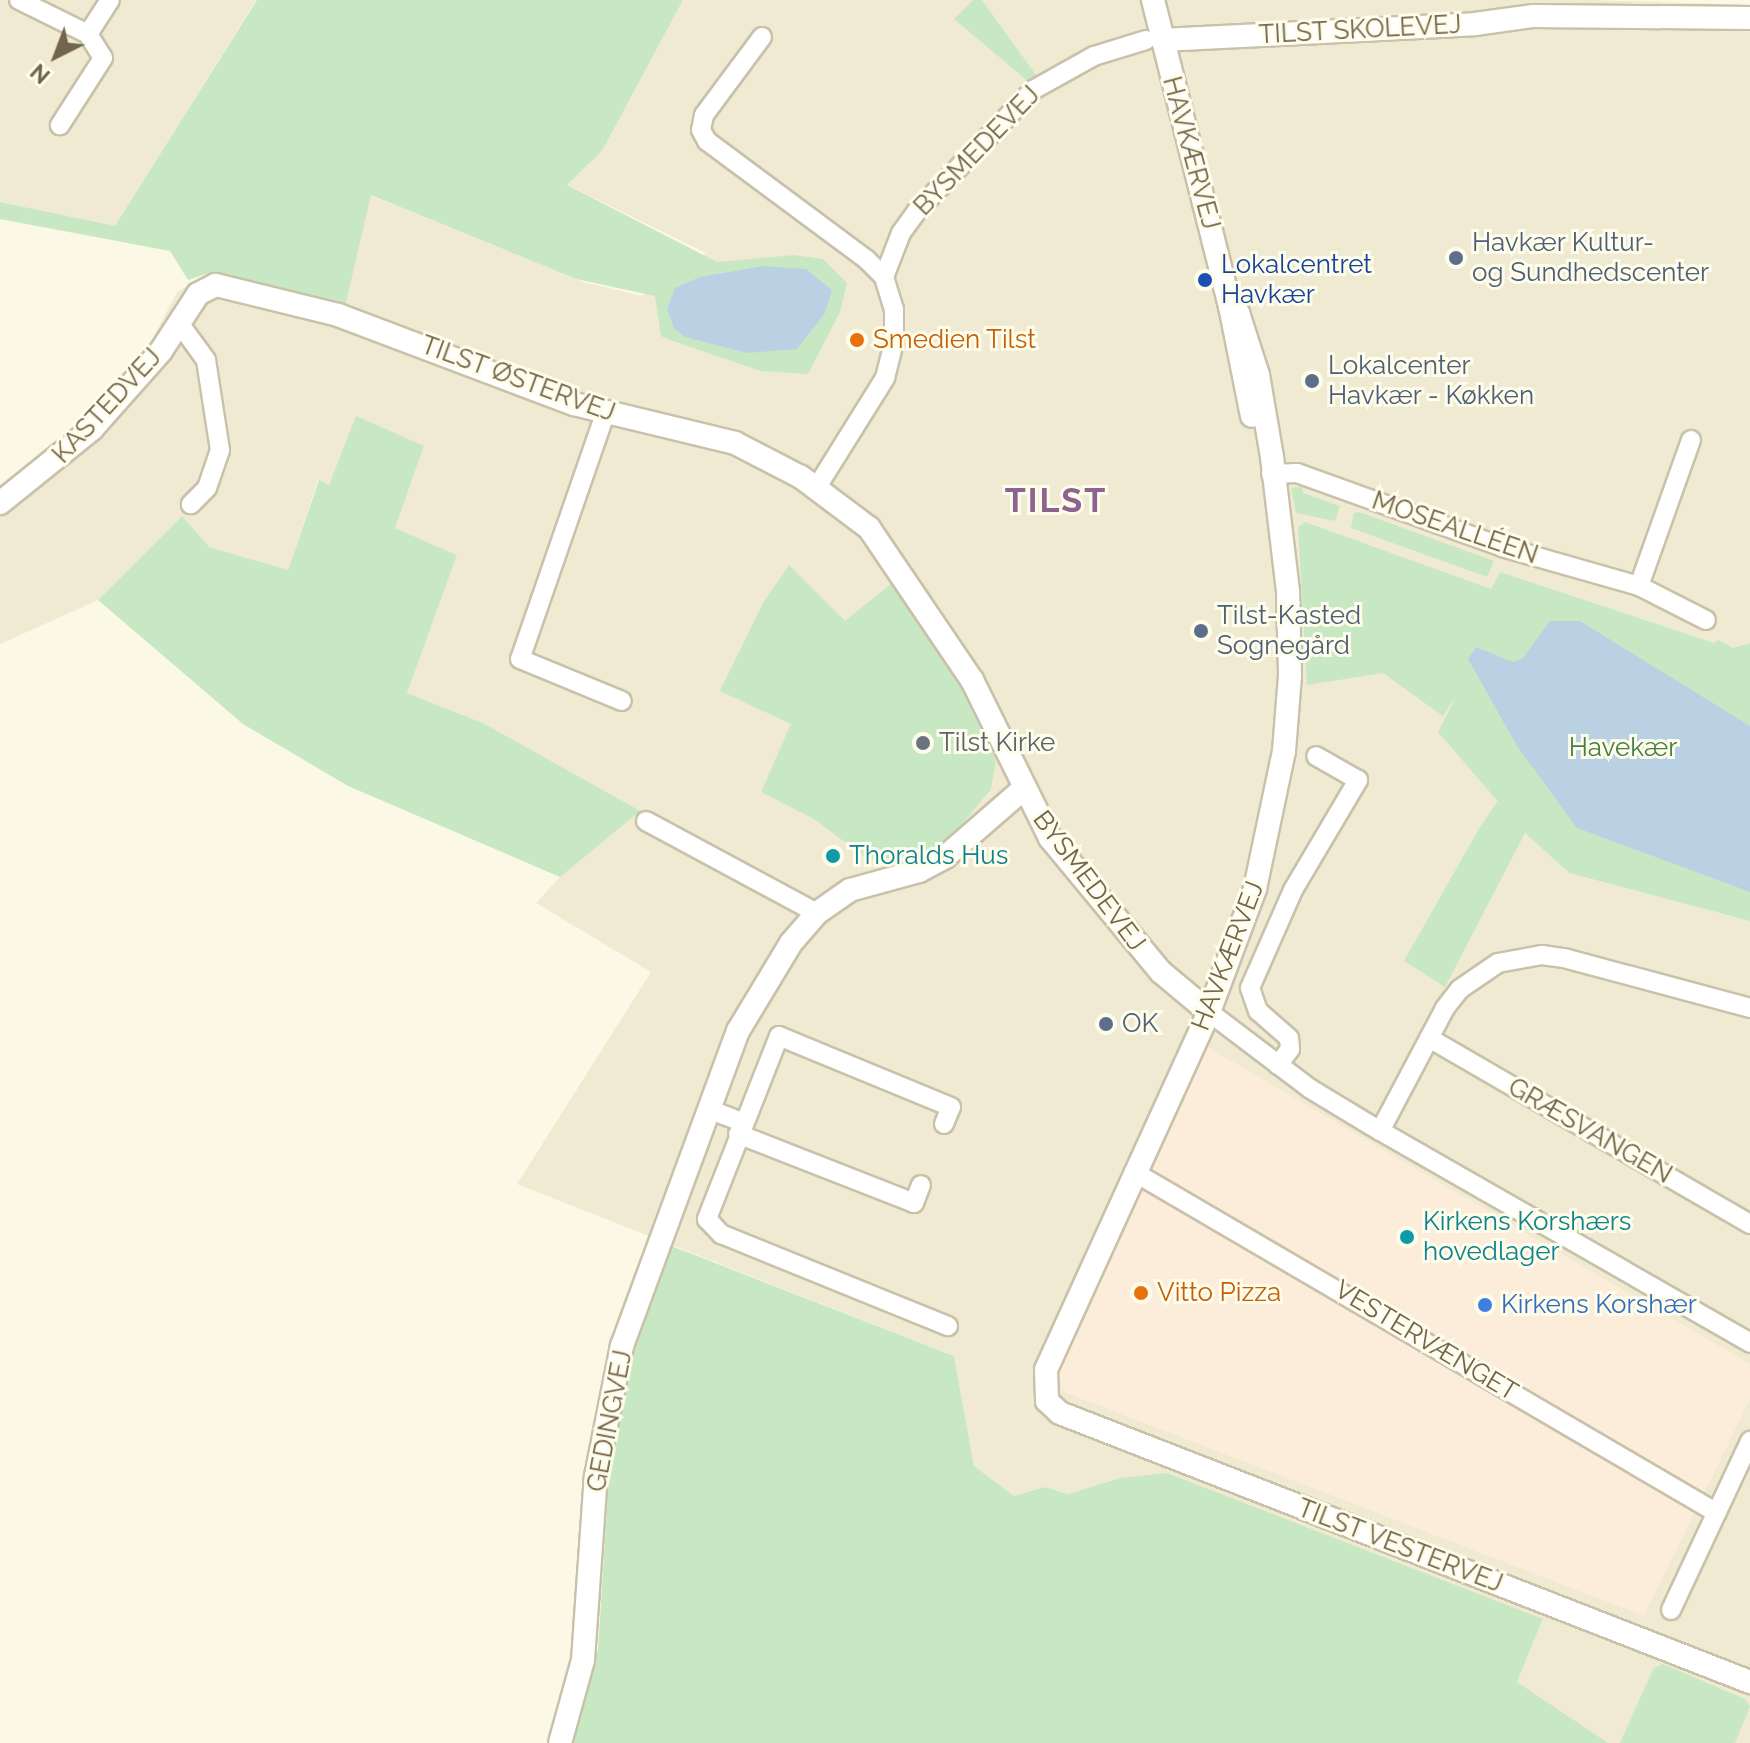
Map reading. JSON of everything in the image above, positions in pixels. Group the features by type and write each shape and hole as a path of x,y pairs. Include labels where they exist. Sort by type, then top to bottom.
{"street":[{"path":"19,0 88,34 103,58 60,125"},
{"path":"88,34 110,0"},
{"name":"HAVKÆRVEJ","path":"1051,1407 1043,1387 1046,1370 1209,1012 1255,889 1284,751 1290,676 1288,592 1271,474 1242,380 1230,306 1154,40 1153,0"},
{"name":"TILST SKOLEVEJ","path":"1154,40 1449,25 1533,16 1750,18"},
{"path":"762,37 704,115 701,130 707,141 884,277 894,331 885,378 817,487"},
{"name":"BYSMEDEVEJ","path":"884,277 901,233 917,211 1033,90 1094,56 1154,40"},
{"name":"TILST ØSTERVEJ","path":"198,294 229,285 315,308 605,414 735,443 817,487 869,528"},
{"name":"KASTEDVEJ","path":"0,503 92,429 179,323 198,294"},
{"path":"179,323 206,360 220,450 207,488 191,504"},
{"path":"605,414 520,659 622,701"},
{"path":"1639,586 1691,440"},
{"name":"MOSEALLÉEN","path":"1271,474 1297,473 1502,547 1639,586 1706,620"},
{"name":"BYSMEDEVEJ","path":"869,528 972,680 1022,790 1091,893 1161,972 1209,1012"},
{"name":"HAVKÆRVEJ","path":"1278,1065 1290,1049 1289,1038 1258,1011 1250,988 1293,890 1358,780 1316,756"},
{"name":"GEDINGVEJ","path":"560,1743 583,1660 596,1476 622,1346 738,1031 762,986 817,913 850,890 919,871 945,857 1022,790"},
{"path":"646,821 817,913"},
{"path":"1380,1131 1429,1038 1460,989 1485,970 1520,957 1564,958 1750,1008"},
{"path":"1209,1012 1278,1065 1380,1131 1750,1343"},
{"path":"944,1124 951,1107 779,1036 740,1128 707,1219 714,1231 948,1326"},
{"name":"GRÆSVANGEN","path":"1429,1038 1750,1224"},
{"path":"708,1109 740,1128 914,1203 921,1185"},
{"name":"VESTERVÆNGET","path":"1134,1172 1717,1513"},
{"name":"TILST VESTERVEJ","path":"1051,1407 1750,1682"},
{"path":"1671,1610 1750,1441"}],"shaded area":[{"path":"0,0 256,0 115,227 0,202"},
{"path":"683,0 1592,0 1750,5 1750,643 1730,649 1471,627 1452,658 1466,679 1439,732 1526,834 1569,873 1750,921 1750,1743 1577,1743 1582,1730 1517,1682 1543,1620 1120,1478 1068,1494 1045,1487 1014,1496 974,1466 954,1356 517,1184 651,972 536,903 560,877 483,723 407,693 457,555 395,528 424,446 329,485 318,480 288,570 208,547 182,516 98,600 0,644 0,488 62,442 104,401 145,353 177,292 215,270 345,307 370,195 583,282 642,296 706,253 567,185 602,151"},
{"path":"1206,1046 1750,1364 1750,1399 1644,1616 1064,1392 1054,1374"}],"green space":[{"path":"257,0 683,0 602,151 567,185 717,262 794,255 823,259 847,283 840,312 808,374 761,371 670,340 661,336 655,296 576,279 371,195 345,307 215,271 188,280 170,251 0,219 0,202 115,226"},
{"path":"973,0 982,0 1038,78 1030,83 954,19"},
{"path":"356,416 424,446 395,528 457,555 407,693 483,723 640,811 560,877 348,786 243,724 98,600 182,516 209,547 288,570 319,480 329,485"},
{"path":"1302,487 1303,493 1340,506 1335,521 1296,513 1291,488"},
{"path":"1359,512 1494,561 1487,577 1351,528 1354,513"},
{"name":"Havekær","path":"1305,522 1491,589 1500,572 1714,643 1718,640 1733,648 1750,643 1750,921 1569,873 1525,833 1445,987 1404,961 1480,827 1497,802 1501,805 1438,732 1458,693 1443,716 1383,673 1307,685 1298,527"},
{"path":"789,565 845,621 892,583 971,701 996,761 991,789 950,839 925,856 869,860 814,819 761,792 791,724 720,691 763,603"},
{"path":"669,1245 954,1356 974,1466 1014,1496 1045,1487 1068,1494 1120,1478 1167,1473 1543,1619 1517,1682 1608,1743 573,1743 598,1649 610,1461 631,1362"},
{"path":"1663,1664 1745,1699 1750,1706 1735,1743 1620,1743 1653,1669"}],"water":[{"path":"763,266 806,269 832,290 825,313 797,349 747,353 685,337 674,328 667,309 675,288 700,277"},
{"path":"1550,621 1580,621 1750,726 1750,892 1577,828 1517,746 1468,659 1476,647 1513,662 1523,658"}],"place":[{"name":"Havkær Kultur- og Sundhedscenter","path":"1456,258"},
{"name":"Lokalcentret Havkær","path":"1205,280"},
{"name":"Smedien Tilst","path":"857,340"},
{"name":"Lokalcenter Havkær - Køkken","path":"1312,381"},
{"name":"Tilst-Kasted Sognegård","path":"1201,631"},
{"name":"Tilst Kirke","path":"923,743"},
{"name":"Thoralds Hus","path":"833,856"},
{"name":"OK","path":"1106,1024"},
{"name":"Kirkens Korshærs hovedlager","path":"1407,1237"},
{"name":"Vitto Pizza","path":"1141,1293"},
{"name":"Kirkens Korshær","path":"1485,1305"}],"district":[{"name":"TILST","path":"1056,501"}]}
